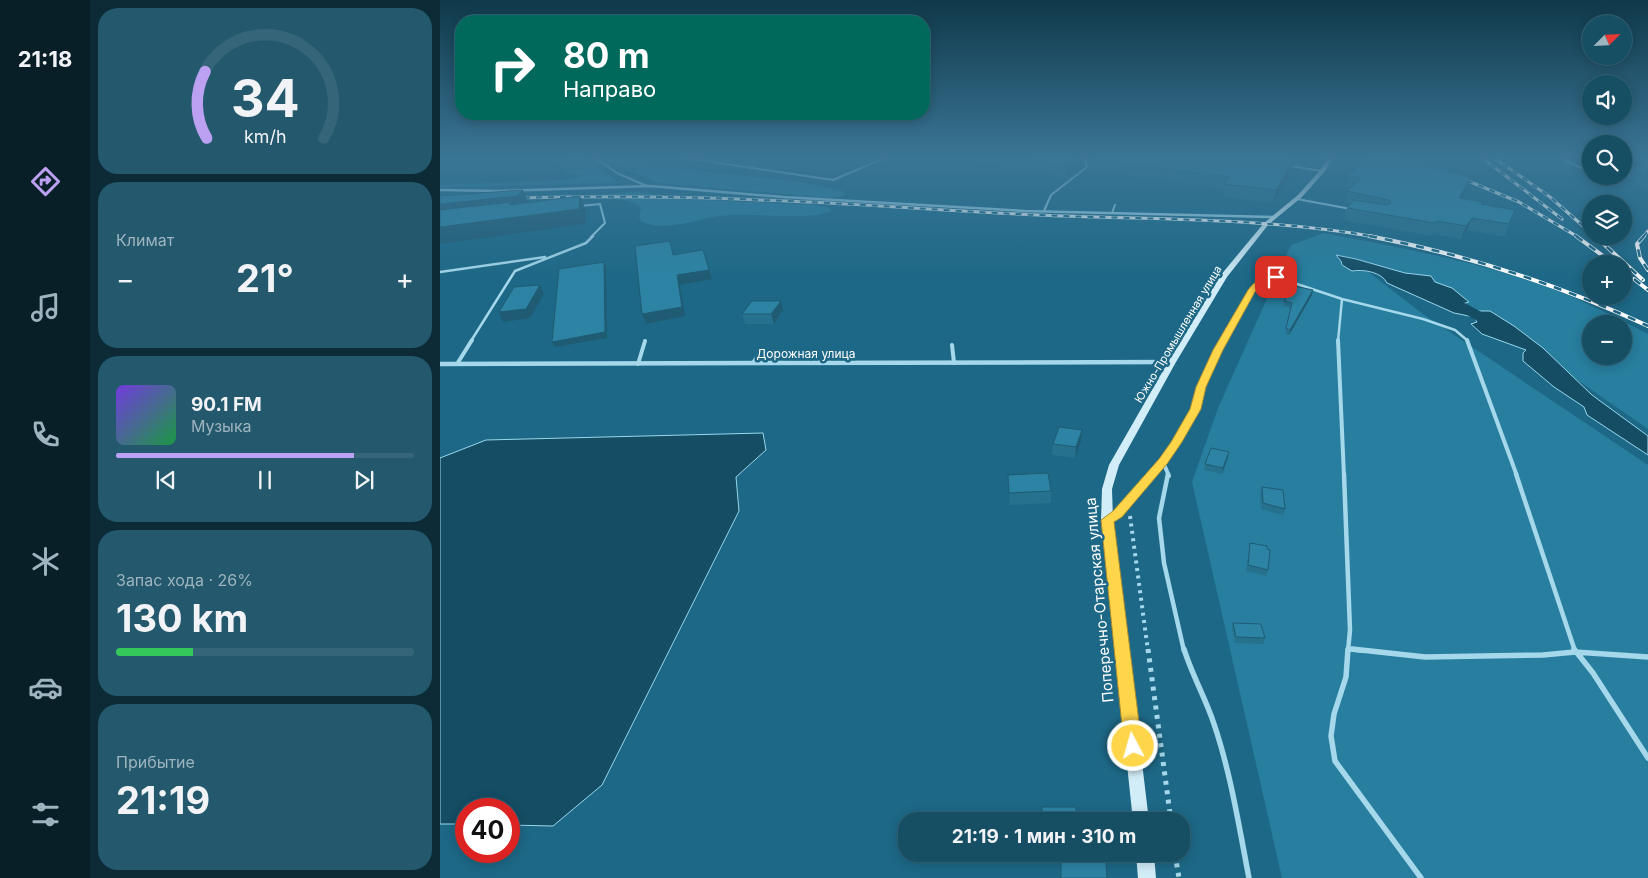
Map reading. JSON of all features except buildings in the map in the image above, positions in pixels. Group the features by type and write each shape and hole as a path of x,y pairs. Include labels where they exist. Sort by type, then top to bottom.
{"street":[{"path":"801,198 1044,211 1273,217"},
{"name":"Южно-Промышленная улица","path":"1114,465 1172,362 1224,276 1266,224 1297,199"},
{"name":"Дорожная улица","path":"440,364 1172,362"},
{"name":"Поперечно-Отарская улица","path":"1114,465 1107,489 1108,520 1140,812"},
{"path":"1146,862 1148,878"}],"lane":[{"path":"1044,211 1050,198"},
{"path":"1297,199 1355,210"},
{"path":"457,364 515,271 586,243 605,223 600,204 572,207"},
{"path":"1112,213 1115,205"},
{"path":"440,272 552,256"},
{"path":"1108,520 1118,514 1128,500 1163,462 1195,409 1201,387 1216,354 1257,283 1276,277 1342,300 1443,326 1463,334 1469,342 1510,455 1575,652 1592,673 1648,758"},
{"path":"1342,300 1338,334 1350,630 1346,677 1334,714 1331,736 1335,761 1422,878"},
{"path":"638,364 645,341"},
{"path":"952,345 954,363"},
{"path":"753,363 762,349"},
{"path":"1163,462 1169,477 1165,486 1160,518 1164,563 1184,651 1198,689 1214,723 1227,768 1250,878"},
{"path":"1348,648 1425,657 1542,655 1575,652 1605,656 1648,657"}],"path":[{"path":"1128,500 1170,812"},
{"path":"1177,862 1179,878"}],"shaded area":[{"path":"585,198 674,198 815,205 827,207 832,211 804,216 728,215 677,225 657,226 641,221 639,217 641,208 637,204 624,200"},
{"path":"1324,233 1425,253 1524,279 1556,290 1582,302 1582,305 1590,305 1611,315 1582,315 1582,365 1632,365 1632,326 1648,334 1648,429 1442,286 1353,260 1423,314 1648,465 1648,878 1282,878 1192,482 1218,408 1291,245"},
{"path":"1336,255 1405,273 1431,276 1435,282 1452,288 1469,302 1462,304 1464,308 1472,311 1490,311 1514,326 1543,348 1592,395 1648,436 1648,455 1587,415 1584,407 1554,387 1523,361 1523,353 1526,350 1482,334 1471,324 1477,322 1474,317 1454,313 1387,283 1385,279 1377,274 1361,270 1352,271 1342,265"},
{"path":"763,433 766,450 736,477 739,511 602,785 553,826 520,825 520,798 455,798 455,824 440,824 440,458 486,440"}],"waterway":[{"path":"1443,296 1490,322"}],"railway":[{"path":"697,198 795,201 1038,215 1207,220 1292,226 1369,236"},
{"path":"1509,198 1578,237"},
{"path":"1535,198 1562,219"},
{"path":"1551,198 1582,225"},
{"path":"1643,237 1648,231"},
{"path":"1369,236 1376,237"},
{"path":"1369,236 1442,252 1512,272 1580,297 1648,326"},
{"path":"1576,236 1602,255"},
{"path":"1644,236 1637,244 1640,258 1648,270"},
{"path":"1605,245 1643,280"},
{"path":"1634,279 1648,290"}],"route":[{"path":"1133,746 1108,520 1118,514 1128,500 1163,462 1195,409 1201,387 1224,337 1243,309 1251,292 1257,283 1276,277"}]}
